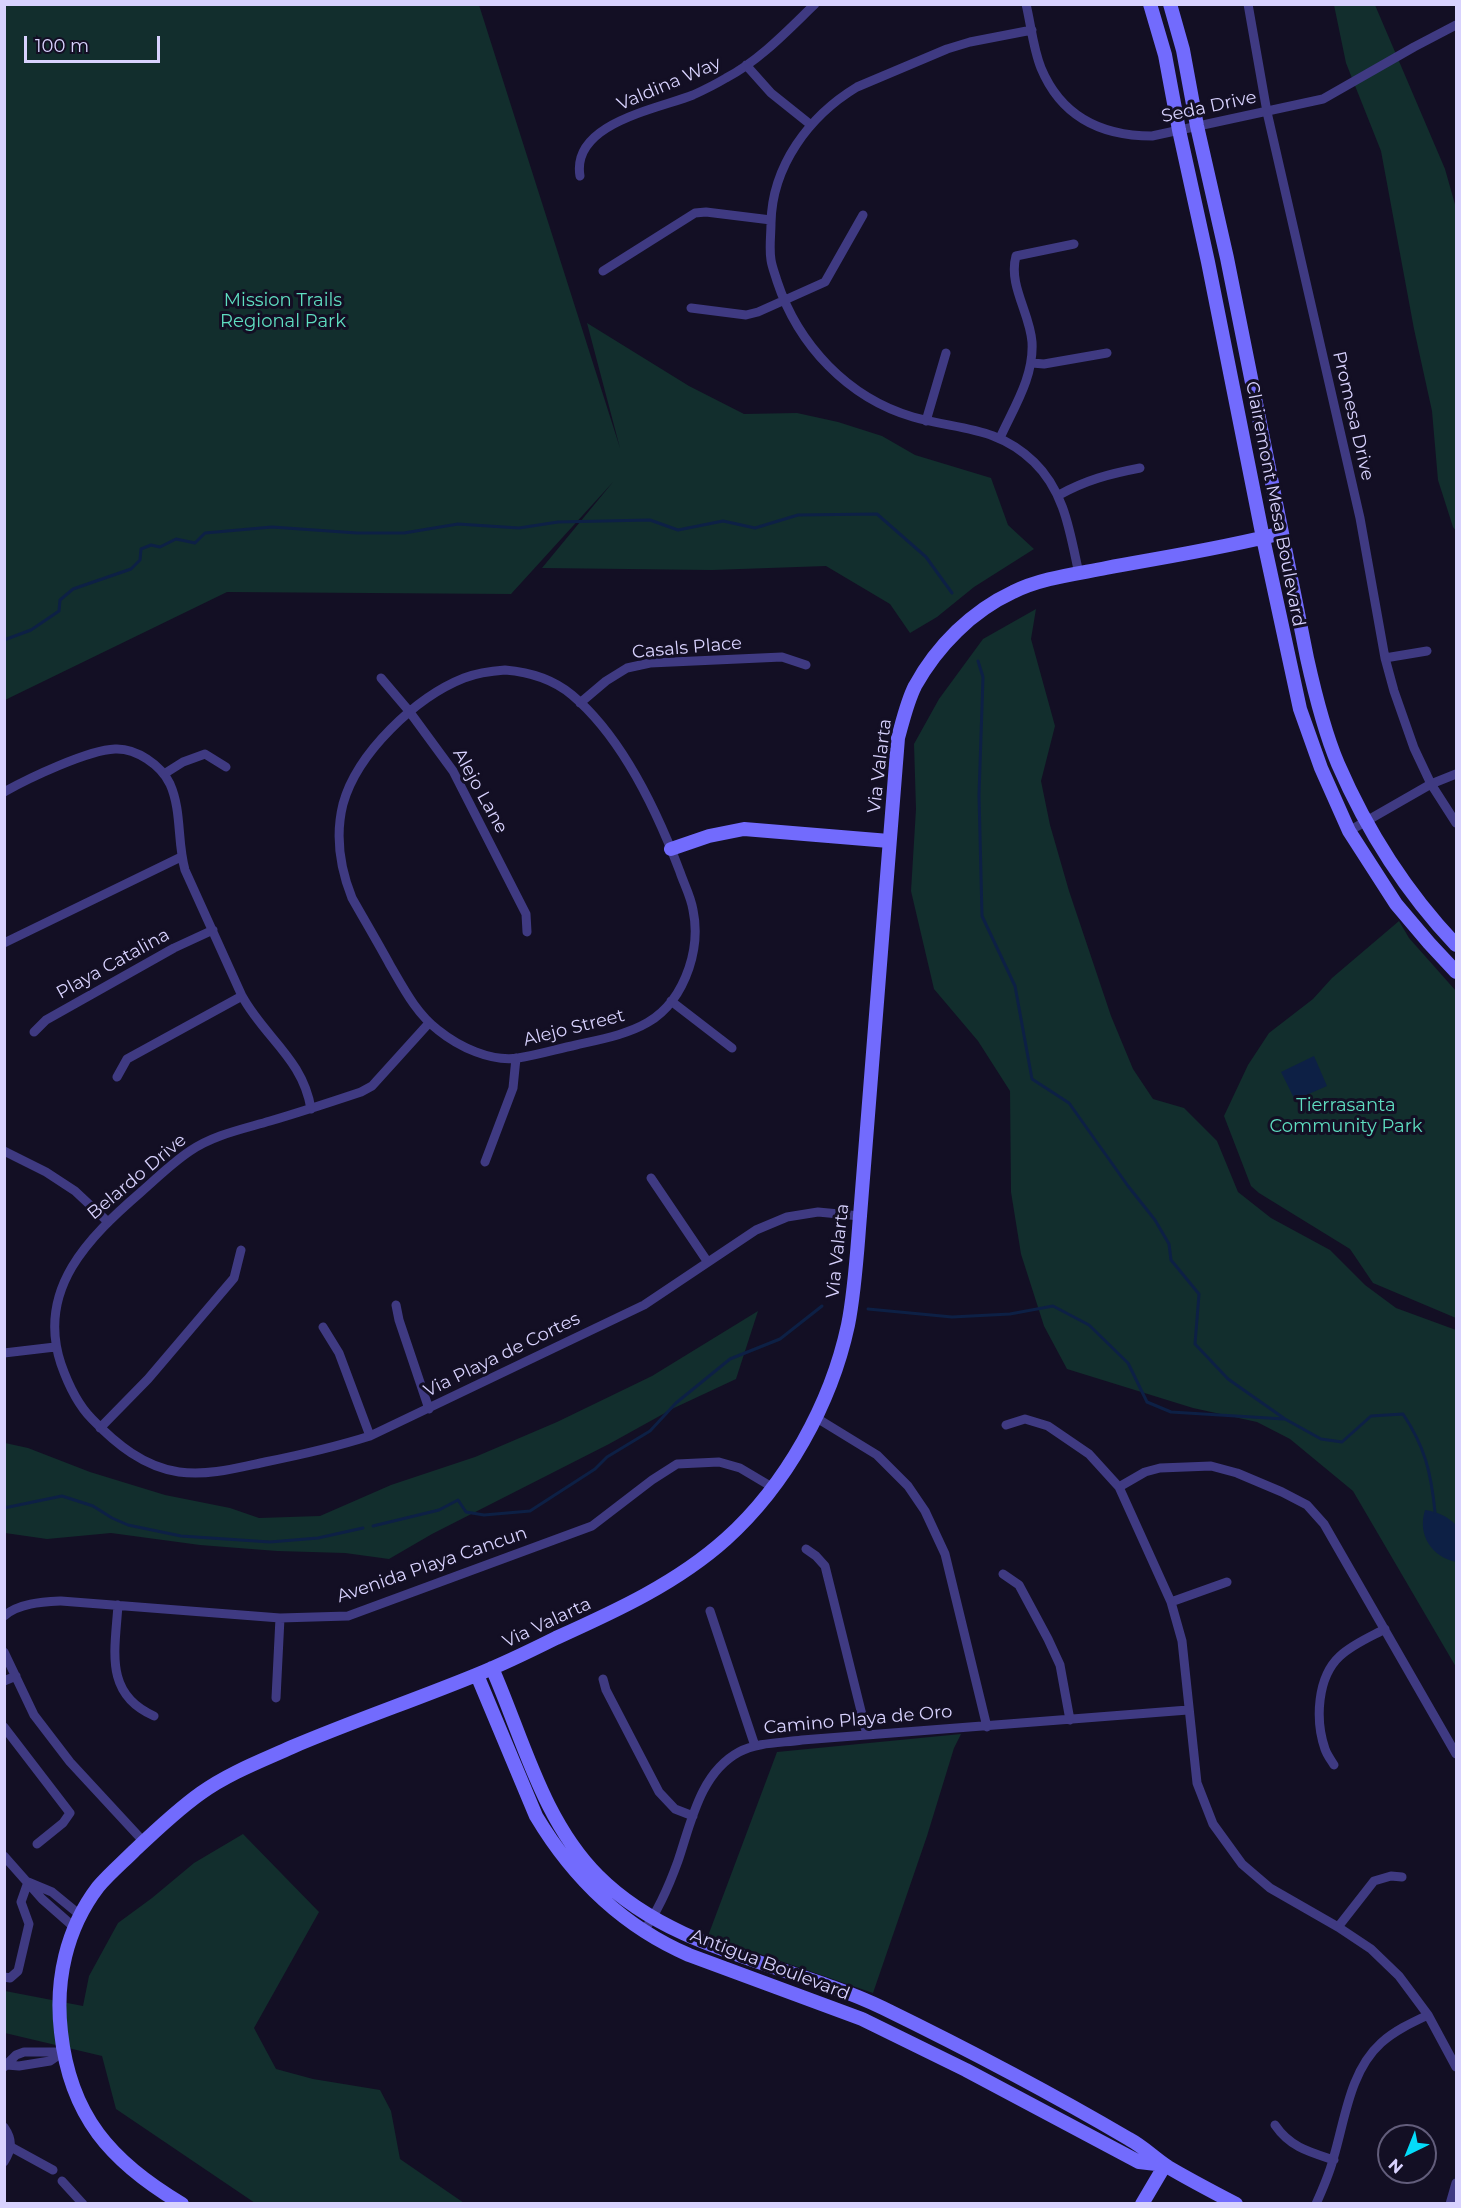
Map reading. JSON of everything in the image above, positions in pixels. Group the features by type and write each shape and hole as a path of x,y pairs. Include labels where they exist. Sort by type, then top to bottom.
{"main road":[{"name":"Clairemont Mesa Boulevard","path":"1150,4 1165,55 1300,709 1321,768 1349,831 1396,904 1456,972"},
{"name":"Clairemont Mesa Boulevard","path":"1170,4 1183,50 1197,126 1227,258 1316,695 1338,763 1366,822 1412,893 1456,945"},
{"name":"Via Valarta","path":"182,2204 130,2169 107,2146 87,2117 71,2085 63,2052 57,2004 68,1941 100,1884 199,1794 228,1776 350,1722 477,1675 638,1600 678,1576 724,1541 742,1523 772,1487 815,1417 834,1374 848,1326 860,1216 898,738 906,707 915,686 934,657 975,615 1013,592 1035,584 1079,574 1282,533"},
{"path":"671,849 709,836 744,829 889,840"},
{"name":"Antigua Boulevard","path":"492,1668 548,1803 562,1830 596,1874 623,1898 653,1918 718,1947 880,2007 1000,2068 1146,2149 1165,2165 1236,2204"},
{"name":"Antigua Boulevard","path":"477,1675 536,1816 583,1880 611,1908 643,1932 689,1954 849,2014 977,2076 1139,2162 1165,2165"},
{"path":"849,2014 855,2005 863,2001"},
{"path":"977,2076 1000,2068"},
{"path":"1142,2204 1165,2165"}],"street":[{"name":"Valdina Way","path":"580,176 578,165 580,156 587,143 595,136 641,111 693,95 728,78 771,47 815,4"},
{"name":"Seda Drive","path":"1026,4 1040,66 1049,85 1064,105 1094,127 1129,136 1152,136 1323,99 1456,25"},
{"name":"Promesa Drive","path":"1248,4 1267,112 1360,518 1384,658 1414,748 1431,784 1456,823"},
{"path":"1032,30 970,42 947,49 857,87 844,95 804,132 783,166 774,194 771,220 771,260 784,300 808,342 841,378 881,404 926,421 983,431 1000,438 1034,462 1059,495 1066,512 1079,574"},
{"path":"746,65 771,93 811,125"},
{"path":"603,271 695,213 706,212 771,220"},
{"path":"691,308 746,315 758,312 825,282 863,215"},
{"path":"1000,438 1028,377 1032,363 1032,340 1012,269 1016,256 1074,244"},
{"path":"926,421 946,353"},
{"path":"1032,363 1044,364 1107,353"},
{"path":"1059,495 1103,475 1140,468"},
{"path":"1384,658 1427,651"},
{"name":"Casals Place","path":"580,703 606,681 627,668 650,663 782,657 806,665"},
{"name":"Alejo Street","path":"517,671 540,677 561,688 580,703 622,753 657,814 693,908 695,933 688,970 671,1001 649,1022 626,1034 516,1058 473,1050 454,1041 429,1023 414,1006 352,898 345,881 339,841 343,803 357,772 370,753 409,711 455,682 474,674 517,671"},
{"name":"Alejo Lane","path":"381,678 409,711 453,771 526,914 527,932"},
{"path":"4,792 21,782 97,751 117,748 136,753 164,774 176,805 184,870 242,996 252,1013 296,1066 309,1095 311,1109"},
{"path":"164,774 183,762 205,754 226,767"},
{"path":"1349,831 1431,784 1456,774"},
{"path":"4,943 181,857"},
{"name":"Playa Catalina","path":"34,1032 46,1020 174,948 213,930"},
{"path":"117,1077 127,1059 242,996"},
{"path":"671,1001 732,1048"},
{"name":"Belardo Drive","path":"139,1458 125,1450 85,1412 68,1384 55,1347 57,1303 63,1281 78,1254 107,1221 191,1150 218,1136 361,1092 372,1086 429,1023"},
{"path":"485,1162 513,1089 516,1058"},
{"path":"4,1152 46,1172 75,1191 107,1221"},
{"path":"651,1178 707,1261"},
{"name":"Via Playa de Cortes","path":"139,1458 158,1467 179,1472 201,1473 232,1469 333,1448 370,1436 644,1305 756,1230 787,1217 818,1212 860,1216"},
{"path":"100,1428 148,1379 234,1278 241,1250"},
{"path":"396,1305 429,1409"},
{"path":"323,1327 339,1353 370,1436"},
{"path":"4,1353 55,1347"},
{"path":"815,1417 877,1455 898,1475 926,1511 945,1554 987,1727"},
{"path":"1006,1425 1025,1419 1048,1426 1089,1454 1119,1487 1171,1602 1182,1641 1197,1783 1213,1824 1242,1864 1270,1888 1338,1927 1378,1956 1399,1976 1428,2015 1456,2067"},
{"name":"Avenida Playa Cancun","path":"4,1616 21,1607 61,1601 280,1618 348,1616 592,1526 652,1480 677,1464 719,1462 740,1468 772,1487"},
{"path":"1119,1487 1144,1472 1160,1468 1211,1466 1237,1473 1307,1505 1324,1524 1456,1754"},
{"path":"806,1549 825,1566 867,1735"},
{"path":"1003,1574 1019,1585 1060,1665 1070,1720"},
{"path":"1171,1602 1227,1582"},
{"path":"118,1605 114,1662 118,1682 129,1700 138,1709 154,1716"},
{"path":"710,1611 755,1746"},
{"path":"276,1698 280,1618"},
{"path":"1334,1765 1325,1750 1319,1698 1328,1671 1339,1657 1356,1644 1385,1629"},
{"path":"4,1652 34,1715 70,1762 144,1842"},
{"path":"4,1681 16,1676"},
{"path":"603,1679 606,1690 659,1792 675,1809 693,1816"},
{"name":"Camino Playa de Oro","path":"643,1932 653,1918 677,1864 706,1785 723,1763 739,1752 755,1746 922,1729 987,1727 1188,1710"},
{"path":"4,1727 70,1813 63,1823 37,1844"},
{"path":"4,1856 48,1905 77,1922"},
{"path":"1338,1927 1374,1881 1391,1876 1402,1877"},
{"path":"4,1977 10,1978 18,1971 29,1924 21,1902 28,1882"},
{"path":"1316,2204 1334,2160 1356,2080 1367,2060 1380,2044 1403,2027 1428,2015"},
{"path":"6,2066 16,2055 24,2052 63,2052"},
{"path":"1275,2125 1285,2139 1311,2153 1334,2160"},
{"path":"4,2127 10,2136 11,2147 4,2162"},
{"path":"11,2147 53,2170"},
{"path":"62,2181 82,2204"},
{"path":"1450,2204 1456,2183"}],"green space":[{"name":"Mission Trails Regional Park","path":"5,4 479,5 620,448 587,323 689,386 744,414 797,413 838,422 882,436 915,455 991,478 1008,525 1034,549 974,587 937,617 910,633 890,604 826,566 712,570 542,568 613,482 511,594 227,592 5,700"},
{"path":"1334,5 1375,5 1445,169 1456,208 1456,531 1438,480 1432,411 1414,329 1381,151 1346,63"},
{"path":"1036,609 1031,639 1055,726 1041,781 1050,825 1069,891 1111,1016 1133,1069 1153,1099 1184,1108 1217,1141 1238,1192 1271,1218 1330,1250 1365,1285 1396,1308 1456,1330 1456,1667 1353,1491 1290,1439 1257,1422 1193,1408 1067,1369 1044,1326 1021,1254 1011,1192 1010,1091 978,1041 934,989 911,891 916,809 914,744 939,699 983,639"},
{"name":"Tierrasanta Community Park","path":"1399,921 1409,938 1456,991 1456,1318 1373,1283 1350,1249 1259,1193 1251,1186 1224,1116 1248,1065 1269,1033 1313,999 1332,978"},
{"path":"758,1311 736,1379 674,1408 609,1444 432,1534 389,1559 345,1553 200,1545 111,1533 47,1539 5,1533 5,1443 28,1448 90,1472 165,1495 230,1508 259,1518 320,1516 391,1485 475,1457 557,1422 652,1376"},
{"path":"961,1734 954,1748 927,1836 873,1993 708,1936 777,1752"},
{"path":"243,1834 319,1912 254,2028 276,2069 313,2079 380,2090 391,2111 400,2159 464,2203 255,2203 116,2109 102,2056 5,2033 5,1991 83,2006 89,1976 118,1923 194,1863"}],"water":[{"path":"1314,1056 1327,1086 1295,1100 1281,1072"},
{"path":"1425,1510 1442,1515 1456,1525 1456,1562 1440,1555 1428,1544 1423,1528"}],"waterway":[{"path":"4,640 31,630 59,611 60,600 73,589 131,569 140,560 141,549 151,545 160,547 176,539 195,543 205,533 272,527 357,533 404,533 458,524 519,528 558,522 650,520 678,530 723,521 755,528 798,515 877,514 926,557 952,593"},
{"path":"978,661 983,677 979,795 982,916 1015,986 1032,1079 1069,1103 1155,1220 1169,1244 1171,1260 1199,1294 1195,1344 1228,1379 1285,1419 1321,1439 1342,1442 1371,1416 1403,1414 1426,1460 1435,1512"},
{"path":"373,1526 439,1510 458,1500 466,1512 484,1515 530,1511 595,1469 607,1457 650,1431 676,1403 730,1359 780,1339 822,1306"},
{"path":"868,1309 952,1317 1010,1314 1053,1306 1089,1325 1128,1363 1147,1402 1171,1412 1284,1419"},
{"path":"4,1508 62,1496 93,1506 128,1525 181,1536 270,1542 318,1538 363,1528"}]}
